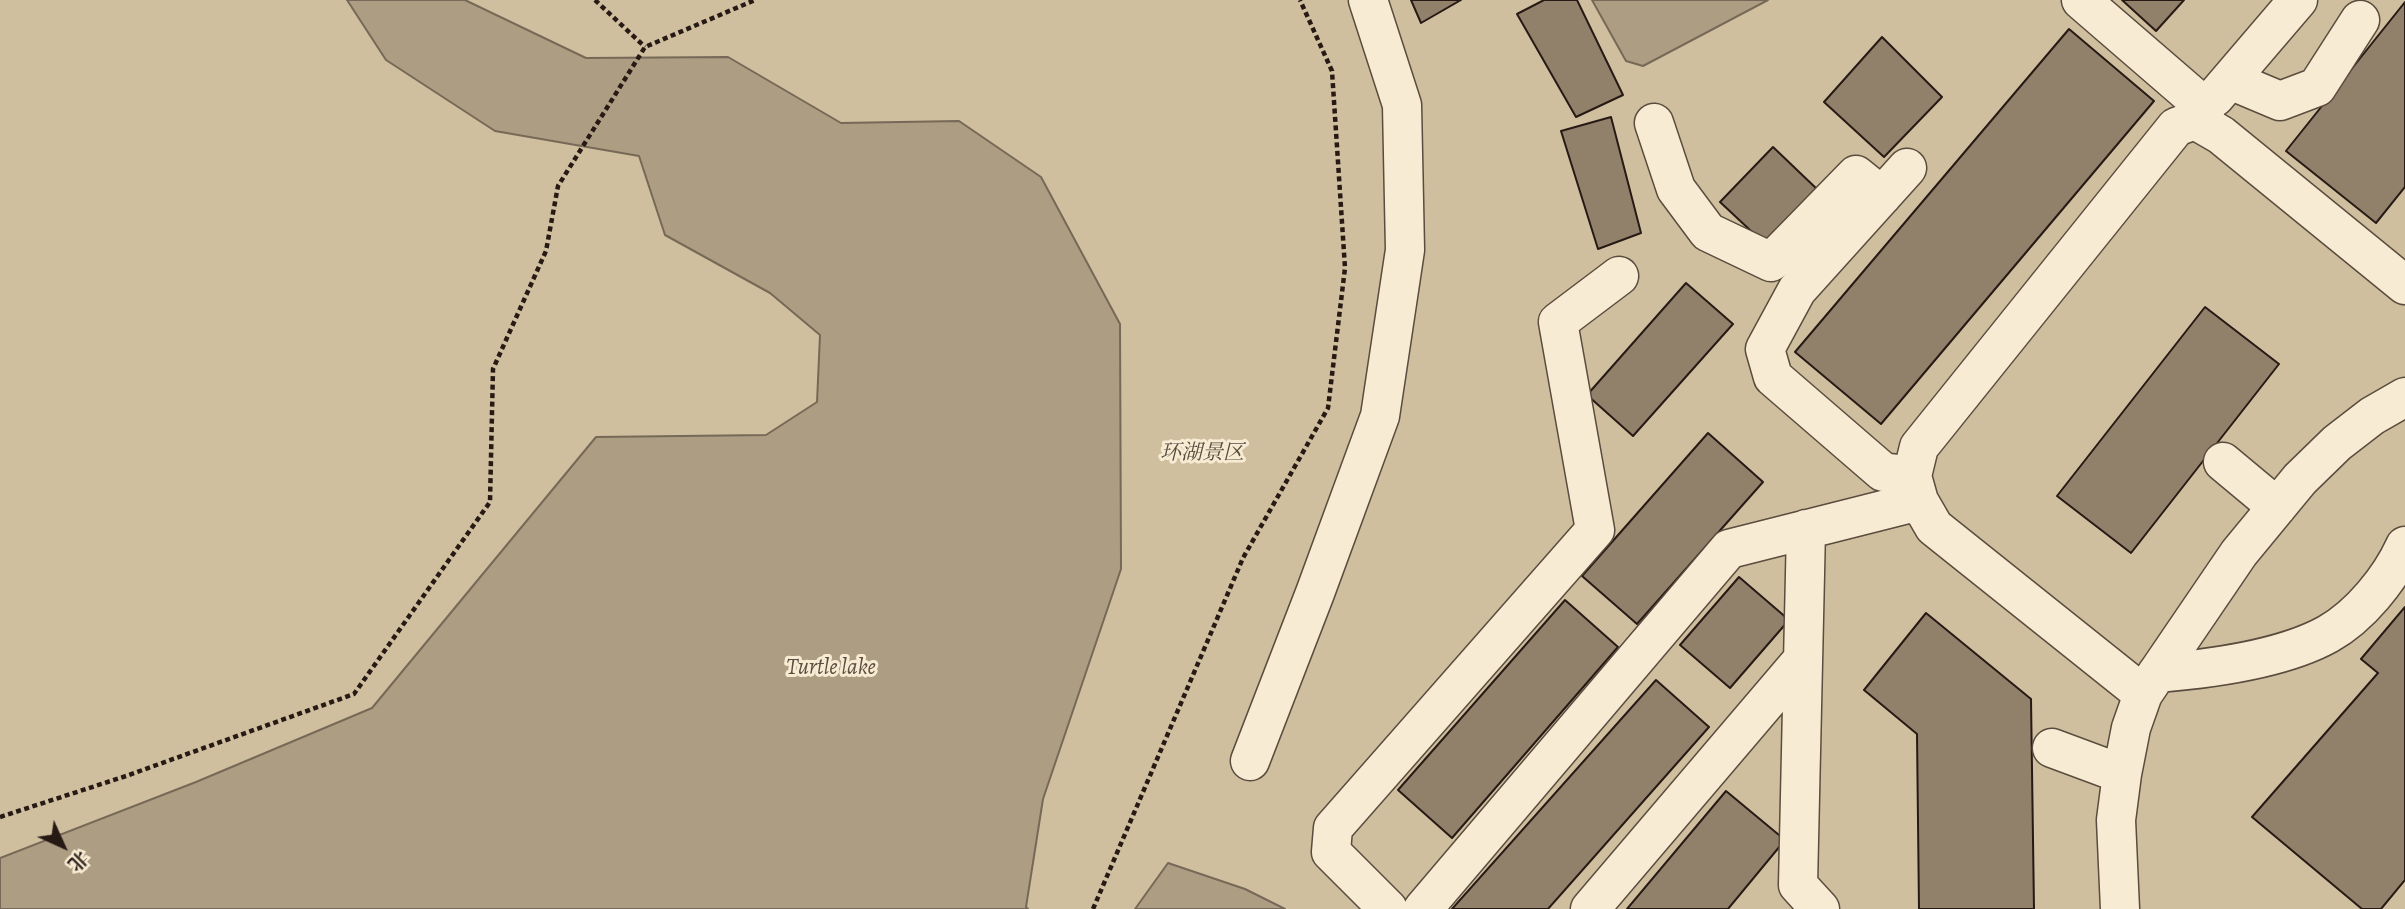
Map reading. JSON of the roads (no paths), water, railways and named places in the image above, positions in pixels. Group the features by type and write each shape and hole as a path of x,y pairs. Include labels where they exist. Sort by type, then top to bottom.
{"street":[{"path":"1250,761 1380,416 1405,250 1402,105 1368,0"},
{"path":"2081,0 2221,135 2405,285"},
{"path":"2150,684 1934,527 1915,489 1919,447 2176,127 2200,114 2298,0"},
{"path":"2230,79 2280,102 2317,87 2360,20"},
{"path":"1654,123 1676,189 1708,233 1771,262 1856,175 1882,196"},
{"path":"1908,167 1797,290 1765,349 1773,377 1883,472 1915,489"},
{"path":"1388,909 1331,852 1333,828 1595,530 1559,323 1619,276"},
{"path":"2120,909 2116,820 2122,774 2131,728 2150,684 2239,553 2300,480 2337,443 2372,416 2405,397"},
{"path":"2223,462 2277,507"},
{"path":"1423,909 1729,549 1806,529 1915,489"},
{"path":"1799,901 1806,529"},
{"path":"2150,684 2297,648 2330,633 2359,611 2381,584 2405,546"},
{"path":"1590,909 1803,659"},
{"path":"2052,748 2122,774"}],"water":[{"name":"Turtle lake","path":"347,0 465,0 586,58 728,57 841,123 959,121 1041,177 1120,324 1121,569 1043,799 1026,907 1028,909 0,909 0,858 196,782 372,708 596,437 766,435 817,402 820,335 770,293 665,235 639,156 495,131 386,60"},
{"path":"1592,0 1768,0 1643,66 1626,61"},
{"path":"1168,863 1245,889 1285,909 1135,909"}],"park label":[{"name":"环湖景区","path":"1202,454"}]}
